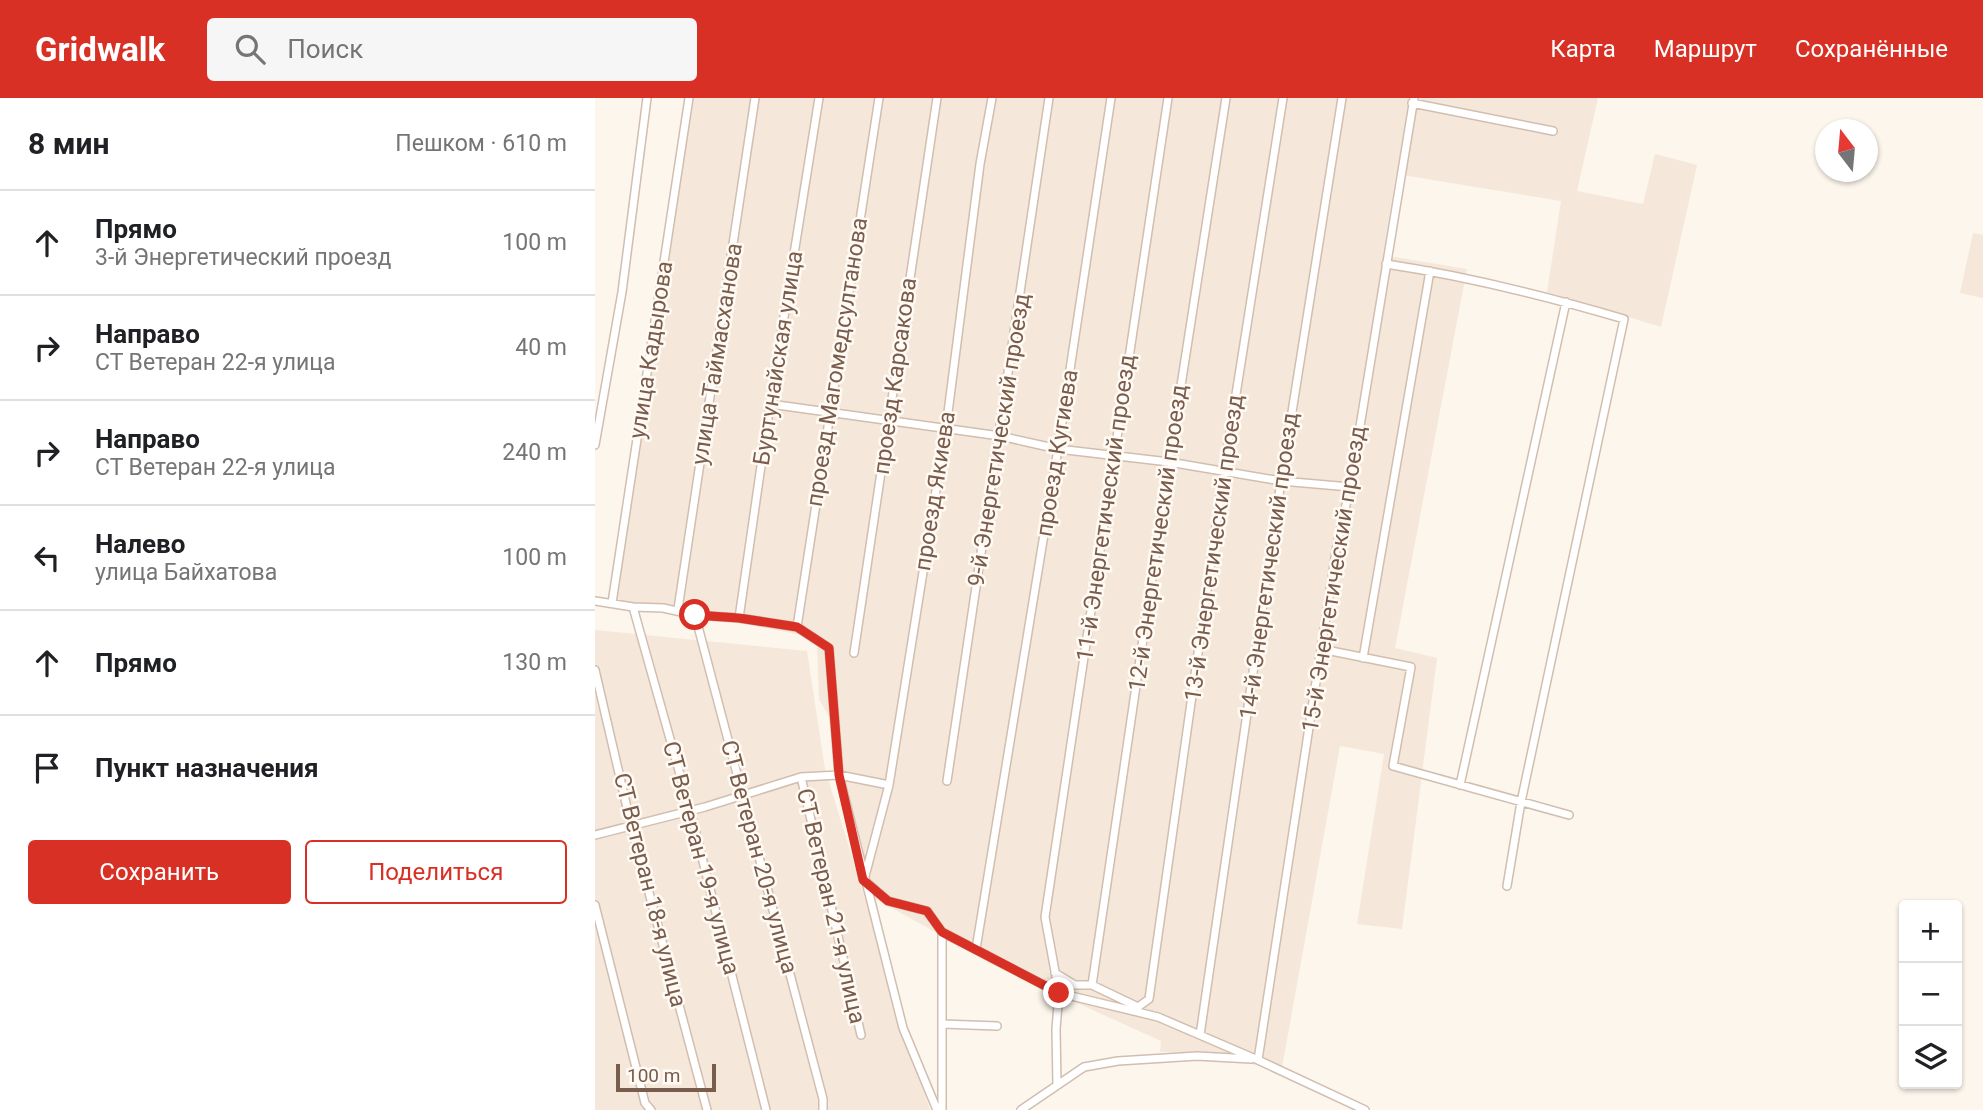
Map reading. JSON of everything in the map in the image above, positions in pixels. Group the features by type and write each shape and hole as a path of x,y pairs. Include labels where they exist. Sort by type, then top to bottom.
{"street":[{"path":"595,445 622,292 647,98"},
{"name":"улица Кадырова","path":"613,603 689,98"},
{"name":"улица Таймасханова","path":"678,610 755,98"},
{"name":"Буртунайская улица","path":"739,618 819,98"},
{"name":"проезд Магомедсултанова","path":"797,627 879,98"},
{"name":"проезд Карсакова","path":"854,653 937,98"},
{"name":"проезд Якиева","path":"863,880 889,785 946,428 980,164 992,98"},
{"name":"9-й Энергетический проезд","path":"947,781 1049,98"},
{"name":"проезд Кугиева","path":"976,950 1058,449 1111,98"},
{"name":"11-й Энергетический проезд","path":"1057,1085 1056,1029 1059,993 1045,917 1168,98"},
{"name":"12-й Энергетический проезд","path":"1093,982 1168,462 1226,98"},
{"name":"13-й Энергетический проезд","path":"1138,1007 1149,999 1224,470 1283,98"},
{"name":"14-й Энергетический проезд","path":"1200,1035 1281,481 1342,98"},
{"path":"1413,101 1553,131"},
{"name":"15-й Энергетический проезд","path":"1258,1060 1337,545 1350,487 1413,101"},
{"path":"1386,264 1430,271 1566,302 1624,319 1521,802 1507,886"},
{"path":"1363,657 1430,271"},
{"path":"1459,785 1566,302"},
{"path":"770,404 1000,436 1058,449 1113,454 1281,481 1350,487"},
{"path":"595,601 797,627 829,648 839,775 863,880 903,1028 939,1110"},
{"name":"СТ Ветеран 19-я улица","path":"633,607 690,810 767,1110"},
{"name":"СТ Ветеран 20-я улица","path":"695,615 823,1099 823,1110"},
{"path":"1321,649 1411,667 1393,766 1569,815"},
{"name":"СТ Ветеран 18-я улица","path":"595,670 632,825 707,1110"},
{"path":"595,835 800,777 839,775 889,785"},
{"name":"СТ Ветеран 21-я улица","path":"800,777 861,1035"},
{"path":"863,880 888,901 927,911 942,932 1059,993 1159,1017"},
{"path":"595,905 645,1103 651,1110"},
{"path":"939,1110 942,932"},
{"path":"1055,973 1075,985 1093,982 1159,1017 1364,1110"},
{"path":"942,1024 997,1026"},
{"path":"1021,1110 1084,1067 1118,1061 1198,1056 1258,1060"}],"shaded area":[{"path":"685,98 1598,98 1577,191 1643,204 1655,154 1697,165 1661,327 1547,292 1561,201 1396,174 1383,255 1467,269 1395,648 1437,658 1402,929 1357,924 1384,754 1340,746 1281,1073 1212,1052 1160,1052 1161,1041 1002,969 890,907 863,889 834,770 838,733 819,699 817,646 807,636 609,598"},
{"path":"1973,233 1983,235 1983,298 1960,293"},
{"path":"595,630 807,651 825,769 930,1110 595,1110"}],"route":[{"path":"695,615 739,618 797,627 829,648 839,775 863,880 888,901 927,911 942,932 1059,993"}]}
